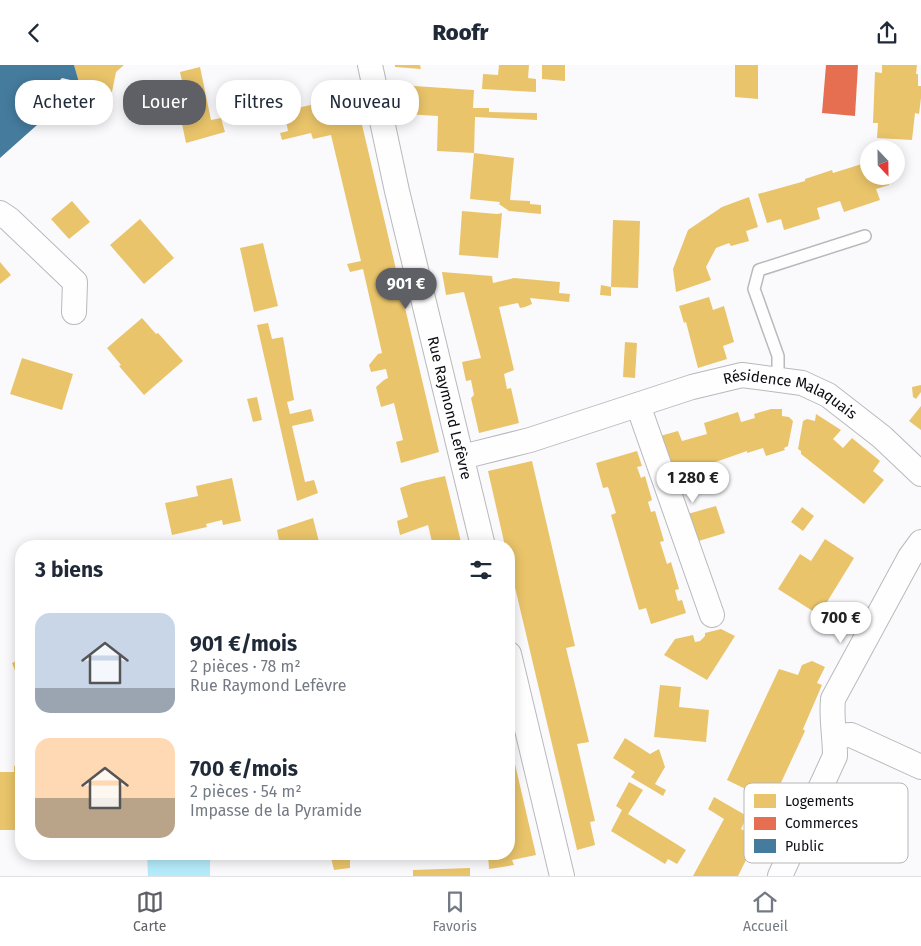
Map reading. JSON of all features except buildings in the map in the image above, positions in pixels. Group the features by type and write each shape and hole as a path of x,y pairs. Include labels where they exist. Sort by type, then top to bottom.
{"street":[{"name":"Rue Raymond Lefèvre","path":"370,65 397,191 482,540"},
{"path":"0,213 9,219 75,282 74,312"},
{"name":"Résidence Malaquais","path":"462,457 530,440 692,387 742,375 802,383 828,395 882,437 921,475"},
{"path":"638,405 712,615"},
{"path":"823,783 835,756 835,736 831,718 833,699 907,562 921,542"},
{"path":"515,679 562,876"},
{"path":"835,736 851,735 921,767"},
{"path":"780,876 786,863"}],"lane":[{"path":"778,380 778,356 754,289 758,270 865,236"}],"water":[{"path":"147,860 210,860 210,876 148,876"}]}
